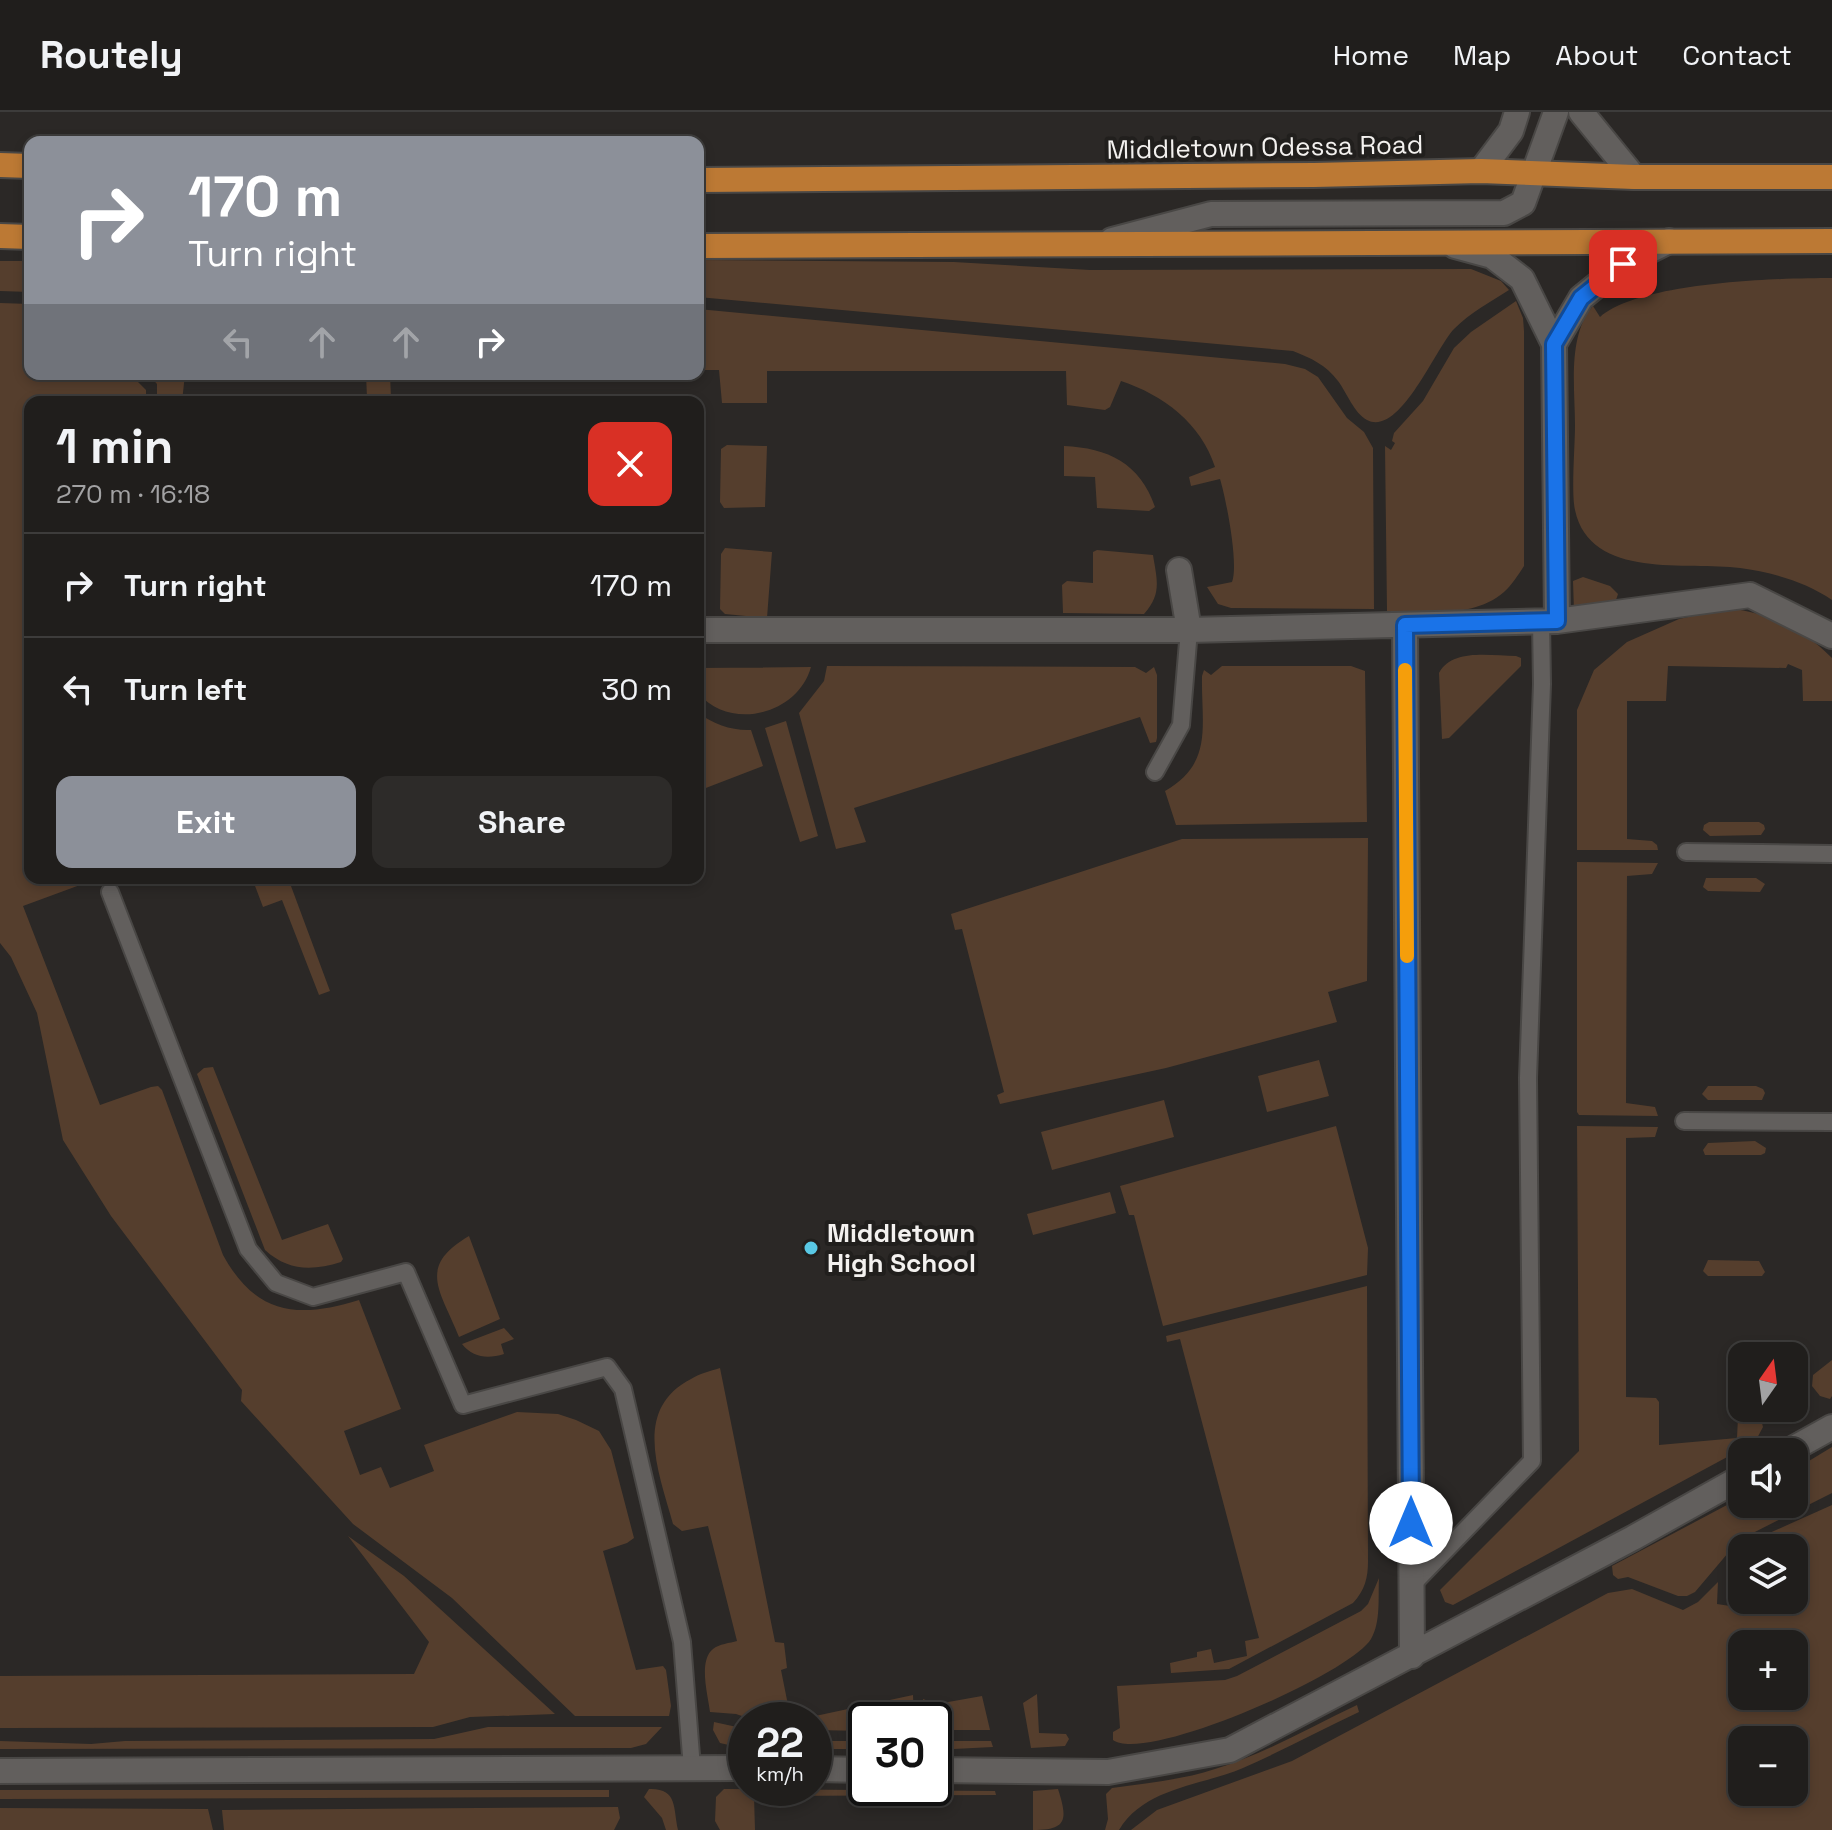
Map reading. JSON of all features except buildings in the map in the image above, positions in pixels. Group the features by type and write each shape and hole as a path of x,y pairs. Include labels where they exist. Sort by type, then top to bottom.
{"main road":[{"path":"0,165 24,166"},
{"name":"Middletown Odessa Road","path":"704,180 1481,171 1634,177 1832,177"},
{"path":"0,236 24,237"},
{"path":"704,246 1832,241"}],"street":[{"path":"1481,171 1511,131 1517,112"},
{"path":"1098,244 1211,214 1504,213 1523,203 1556,112"},
{"path":"1581,112 1634,177"},
{"path":"1554,344 1581,298 1623,264 1669,241"},
{"path":"1444,243 1492,256 1522,279 1554,344 1549,621"},
{"path":"1179,570 1189,630"},
{"path":"704,630 1189,630 1549,621 1750,595 1832,636"},
{"path":"1405,625 1412,1656"},
{"path":"1808,1440 1832,1427"},
{"path":"952,1770 1108,1772 1230,1750 1412,1656 1728,1485"},
{"path":"0,1771 728,1768"}],"lane":[{"path":"1411,1586 1532,1461 1528,1078 1542,700 1549,621"},
{"path":"1155,772 1181,725 1189,630"},
{"path":"1686,852 1832,854"},
{"path":"110,892 248,1249 276,1283 313,1297 406,1272 463,1405 607,1367 623,1389 682,1642 692,1768"},
{"path":"1684,1121 1832,1122"}],"shaded area":[{"path":"704,260 954,262 1090,270 1471,269 1501,281 1509,290 1454,329 1404,404 1392,416 1379,422 1362,417 1328,371 1312,359 1293,351 704,298"},
{"path":"0,261 24,261 24,292 0,291"},
{"path":"1832,278 1832,600 1800,583 1764,572 1719,566 1644,563 1620,558 1600,548 1584,533 1575,510 1573,492 1574,363 1579,332 1593,306 1600,317 1619,305 1677,289 1745,281"},
{"path":"1516,301 1524,331 1524,566 1504,592 1478,606 1448,612 1387,611 1385,446 1391,450 1395,443 1392,441 1394,433 1423,401 1454,348 1471,332"},
{"path":"0,303 24,304 24,380 136,380 146,390 146,396 24,396 24,884 83,884 23,906 100,1105 151,1087 158,1086 162,1090 223,1255 236,1275 264,1301 298,1310 359,1300 401,1409 344,1431 360,1475 381,1467 390,1488 434,1471 424,1445 517,1412 558,1414 599,1431 611,1450 634,1538 603,1551 636,1670 663,1666 666,1670 671,1706 669,1716 575,1716 452,1598 353,1524 241,1401 242,1390 111,1216 63,1140 37,1013 11,957 0,943"},
{"path":"704,310 1285,364 1305,369 1318,377 1347,418 1364,432 1373,448 1374,609 1231,608 1218,604 1207,587 1232,582 1234,573 1231,531 1220,479 1191,486 1189,477 1215,467 1209,451 1190,424 1166,403 1121,381 1110,407 1105,410 1067,405 1066,371 767,371 767,403 722,403 719,370 704,370"},
{"path":"153,380 184,380 183,396 157,396 157,384"},
{"path":"366,380 390,380 391,396 367,396"},
{"path":"727,445 767,446 765,507 724,508 720,502 721,449"},
{"path":"1064,446 1095,450 1120,461 1141,479 1155,507 1149,511 1097,508 1095,477 1064,476"},
{"path":"725,548 772,552 767,618 725,614 720,609 721,554"},
{"path":"1093,552 1153,555 1156,593 1144,614 1063,613 1062,585 1067,581 1093,583"},
{"path":"1583,577 1610,586 1618,594 1615,603 1574,611 1573,581"},
{"path":"1729,608 1773,618 1820,647 1832,658 1832,701 1803,701 1802,670 1788,664 1786,668 1668,666 1666,701 1627,701 1627,839 1652,841 1658,850 1577,850 1577,710 1594,670 1627,642 1679,619"},
{"path":"1473,655 1521,658 1521,666 1449,738 1442,739 1439,673 1445,665"},
{"path":"827,666 1135,667 1146,673 1154,667 1157,675 1157,738 1156,742 1150,743 1140,717 854,808 866,842 836,849 799,713 824,681"},
{"path":"1222,666 1351,666 1365,671 1367,822 1176,825 1165,791 1181,780 1198,755 1203,727 1202,676 1204,670 1211,675"},
{"path":"811,667 804,683 778,706 745,714 728,712 704,698 704,668"},
{"path":"704,716 723,726 751,730 763,766 704,789"},
{"path":"786,721 818,836 800,842 765,728"},
{"path":"1709,822 1759,822 1765,829 1761,835 1710,836 1703,830"},
{"path":"1368,838 1367,981 1328,992 1337,1022 1166,1068 1000,1104 997,1095 1004,1092 962,929 955,930 951,914 1182,839"},
{"path":"1577,862 1658,863 1652,874 1627,876 1626,1103 1655,1107 1658,1116 1579,1115 1577,1112"},
{"path":"1706,878 1756,878 1765,884 1760,892 1708,891 1703,887"},
{"path":"254,884 290,884 330,991 319,995 282,900 263,907"},
{"path":"1319,1060 1329,1096 1267,1112 1258,1076"},
{"path":"213,1067 282,1240 328,1224 343,1259 341,1262 301,1267 282,1262 265,1250 197,1074 204,1068"},
{"path":"1708,1086 1756,1086 1765,1093 1762,1100 1708,1100 1702,1094"},
{"path":"1164,1100 1174,1137 1052,1170 1041,1132"},
{"path":"1336,1126 1368,1248 1367,1275 1163,1326 1134,1215 1129,1215 1120,1186"},
{"path":"1577,1126 1658,1127 1655,1137 1626,1138 1626,1397 1656,1398 1659,1402 1659,1445 1728,1439 1728,1457 1453,1605 1445,1602 1440,1590 1579,1451"},
{"path":"1755,1141 1766,1148 1765,1153 1705,1155 1703,1150 1708,1143"},
{"path":"1110,1192 1116,1213 1033,1235 1027,1214"},
{"path":"469,1236 500,1319 459,1337 440,1293 438,1269 453,1247"},
{"path":"1708,1260 1759,1261 1765,1272 1762,1276 1708,1276 1703,1271"},
{"path":"1367,1286 1368,1561 1363,1588 1353,1603 1229,1669 1171,1673 1170,1663 1197,1657 1197,1652 1211,1649 1214,1663 1247,1656 1245,1641 1259,1638 1180,1339 1167,1342 1166,1336"},
{"path":"504,1328 514,1339 501,1344 504,1354 481,1356 462,1344"},
{"path":"1832,1360 1830,1399 1820,1396 1812,1386 1813,1375"},
{"path":"720,1368 775,1642 784,1643 787,1668 781,1670 787,1702 728,1702 728,1713 710,1712 705,1679 708,1654 718,1646 737,1641 708,1526 682,1531 673,1524 657,1465 655,1445 661,1408 672,1392"},
{"path":"1738,1422 1762,1422 1763,1427 1757,1438 1737,1438"},
{"path":"1832,1447 1832,1493 1808,1505 1808,1462"},
{"path":"1728,1504 1728,1518 1783,1518 1751,1534 1728,1534 1728,1553 1695,1592 1687,1596 1678,1596 1628,1577 1618,1579 1613,1575 1612,1566"},
{"path":"1832,1505 1832,1830 1131,1830 1157,1810 1292,1761 1608,1593 1632,1589 1683,1610 1698,1602 1718,1582 1717,1604 1728,1606 1728,1614 1808,1614 1808,1534 1767,1534"},
{"path":"348,1536 404,1576 555,1714 470,1717 433,1727 0,1728 0,1676 414,1674 429,1642"},
{"path":"1379,1578 1378,1617 1371,1639 1326,1673 1289,1693 1204,1728 1133,1744 1113,1740 1113,1732 1120,1728 1117,1686 1225,1680 1237,1676 1361,1611 1368,1604"},
{"path":"1037,1694 1039,1733 1066,1734 1069,1739 1065,1746 1031,1748 1023,1703"},
{"path":"913,1695 913,1702 880,1702"},
{"path":"982,1696 990,1730 952,1730 952,1702 948,1702"},
{"path":"1357,1705 1359,1712 1243,1768 1159,1796 1130,1816 1119,1830 1105,1830 1108,1819 1106,1794 1112,1788 1190,1776 1234,1763"},
{"path":"848,1709 848,1731 832,1730 832,1712"},
{"path":"714,1722 728,1725 728,1745 720,1743 713,1730"},
{"path":"488,1727 662,1727 646,1744 631,1748 0,1749 0,1741 91,1744 125,1741 434,1739"},
{"path":"832,1741 848,1741 848,1749 832,1749"},
{"path":"952,1741 991,1741 993,1747 952,1749"},
{"path":"649,1789 670,1796 678,1830 666,1830 662,1818 644,1797"},
{"path":"728,1789 728,1806 754,1806 755,1830 720,1830 715,1821 716,1797"},
{"path":"1058,1789 1063,1808 1062,1821 1053,1828 1033,1830 1033,1791"},
{"path":"0,1790 609,1790 609,1797 0,1799"},
{"path":"832,1790 848,1790 848,1796 832,1796"},
{"path":"952,1791 995,1791 996,1795 952,1795"},
{"path":"618,1807 620,1818 614,1830 224,1830 222,1810"},
{"path":"0,1808 208,1809 213,1830 0,1830"}],"slow traffic":[{"path":"1405,670 1407,956"}],"place":[{"name":"Middletown High School","path":"811,1248"}],"route":[{"path":"1411,1523 1405,625 1557,621 1554,344 1581,298 1623,264"}]}
